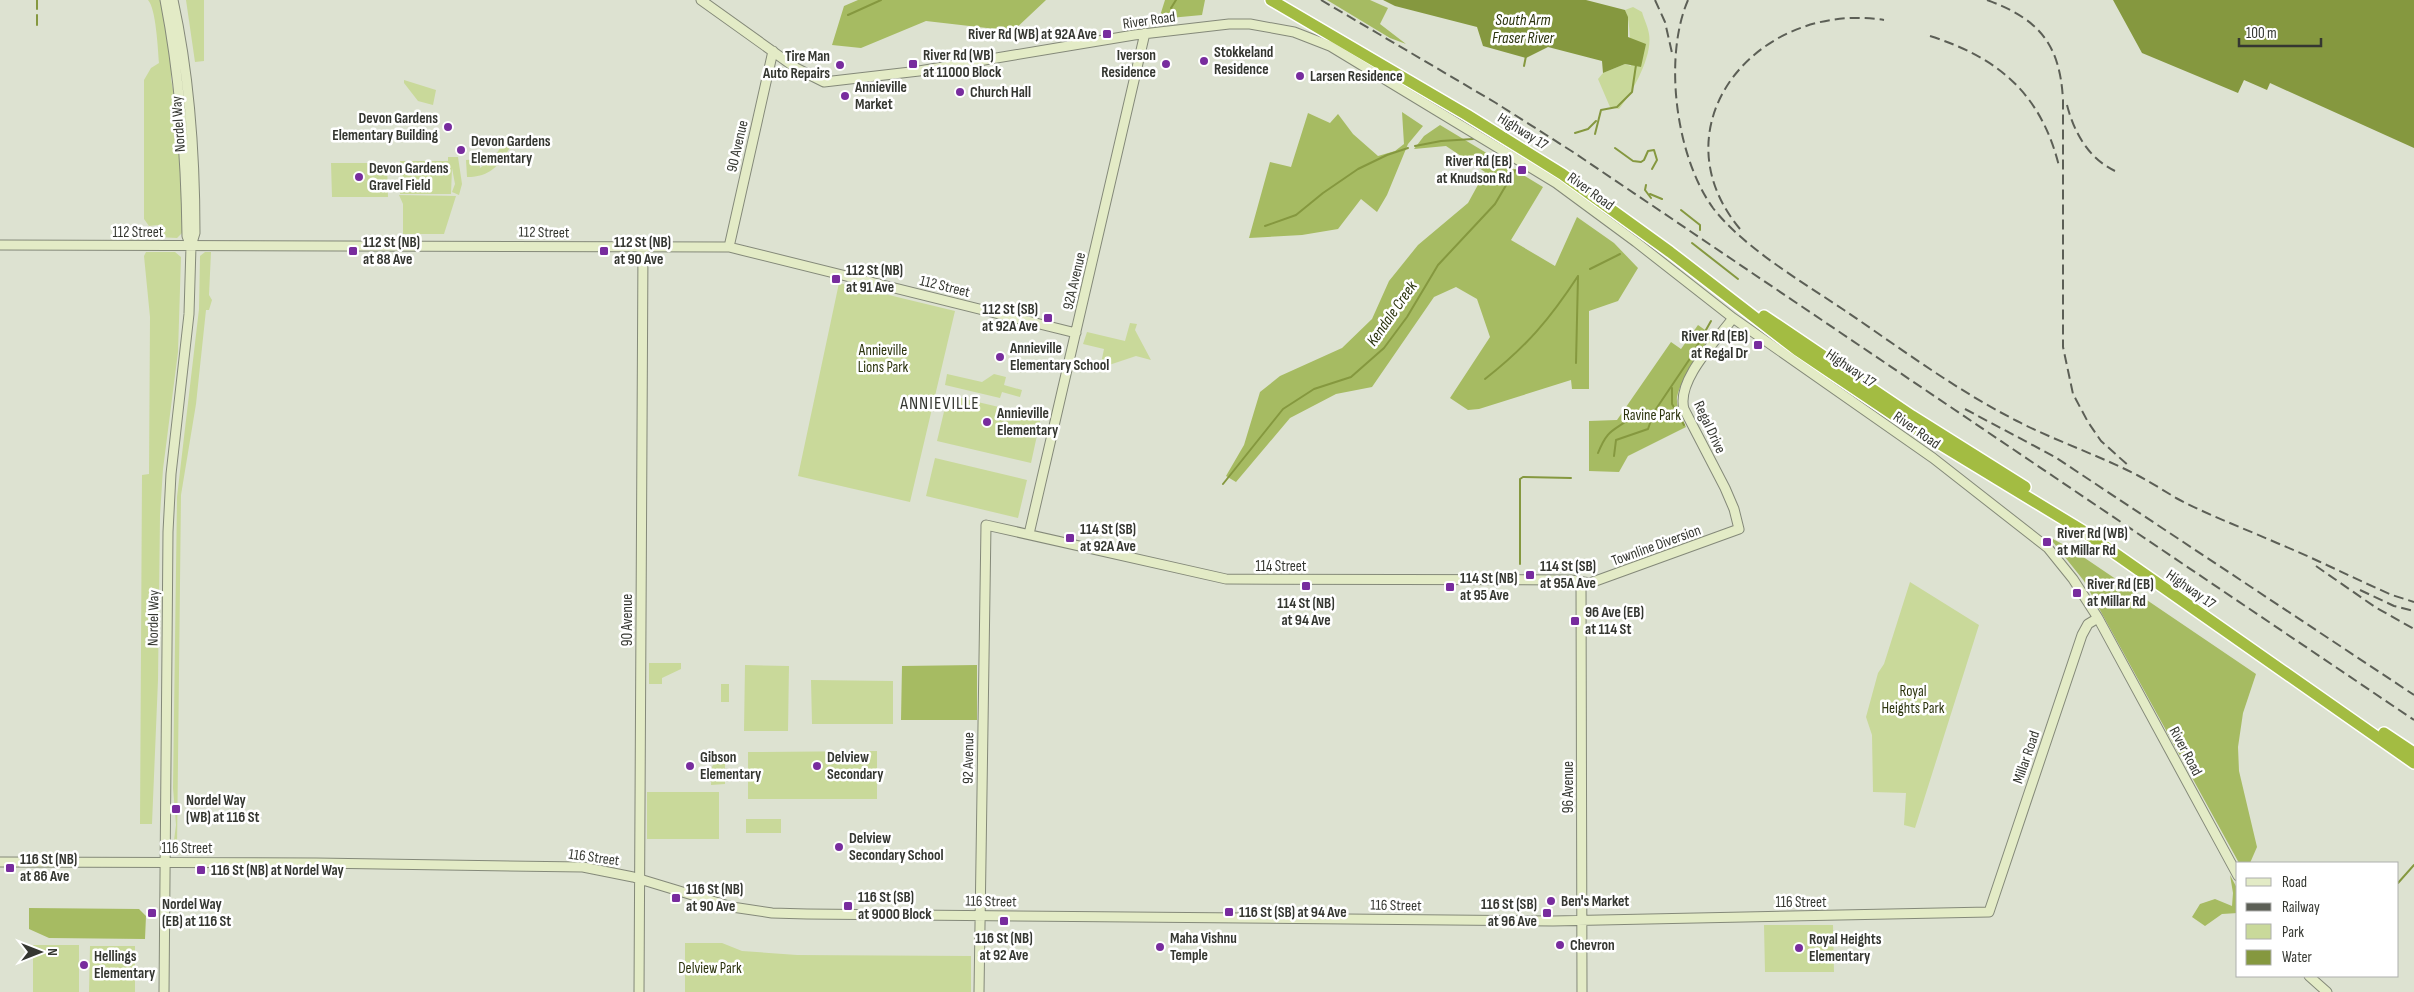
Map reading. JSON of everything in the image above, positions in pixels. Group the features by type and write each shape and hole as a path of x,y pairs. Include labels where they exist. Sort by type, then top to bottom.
{"highway":[{"name":"Highway 17","path":"1272,0 1475,119 1562,174 1670,252 1740,308 1797,350 1903,421 2083,532 2414,763"},
{"name":"Highway 17","path":"1286,0 1511,132 1559,163 1804,344 1912,416 2087,525 2275,658 2414,753"}],"street":[{"name":"Nordel Way","path":"164,0 181,98 185,143 187,236 191,246"},
{"name":"Nordel Way","path":"164,992 169,502 186,356 191,246 196,233 194,143 187,73 173,0"},
{"name":"River Road","path":"701,0 812,78 834,83 919,72 1145,33 1222,24 1250,24 1294,32 1330,46 1556,183 1734,318 1922,450 2022,526 2061,562 2098,618 2236,872"},
{"name":"92A Avenue","path":"1028,534 1145,33"},
{"name":"90 Avenue","path":"729,247 773,52"},
{"name":"112 Street","path":"0,245 729,247 1076,333"},
{"name":"90 Avenue","path":"639,992 643,247"},
{"name":"Regal Drive","path":"1734,318 1689,378 1682,398 1684,409 1734,509 1739,529"},
{"name":"114 Street","path":"986,525 1226,579 1581,582"},
{"name":"92 Avenue","path":"979,992 986,525"},
{"name":"Townline Diversion","path":"1581,582 1598,581 1739,529"},
{"name":"96 Avenue","path":"1581,582 1582,992"},
{"name":"Millar Road","path":"1989,912 2084,630 2088,624 2098,618"},
{"name":"116 Street","path":"0,862 558,866 607,871 732,907 763,912 1582,920 1989,912"},
{"path":"2310,977 2327,992"}],"green space":[{"path":"148,0 160,0 172,59 171,79 180,127 182,233 177,238 158,237 158,225 149,226 144,219 144,80 151,68 159,63 155,20 151,4"},
{"path":"186,0 204,0 204,61 195,62"},
{"path":"858,0 1046,0 1013,31 926,21 861,48 832,45 844,6"},
{"path":"1165,0 1205,0 1202,15 1159,19"},
{"path":"1327,0 1370,0 1388,8 1380,24 1406,44 1390,38"},
{"path":"1633,7 1642,12 1648,31 1648,53 1630,94 1619,109 1610,107 1598,79 1603,73 1625,64 1631,66 1629,29 1625,10"},
{"path":"404,80 436,90 433,105 418,101 404,83"},
{"path":"1402,112 1423,126 1408,144 1387,195 1377,212 1361,199 1338,229 1302,235 1249,238 1270,162 1291,167 1308,113 1330,123 1338,114 1353,134 1378,156 1395,151 1404,144"},
{"path":"1440,125 1543,187 1511,240 1555,266 1577,217 1614,243 1638,268 1618,301 1589,311 1589,389 1572,389 1571,380 1479,409 1468,410 1450,398 1490,337 1477,299 1456,287 1434,297 1372,387 1336,394 1290,418 1236,482 1226,476 1244,445 1260,392 1280,376 1342,348 1372,319 1389,281 1418,245 1468,203 1485,172 1446,146 1414,149 1424,136"},
{"path":"507,135 515,139 501,161 491,171 467,177 466,160 479,159 480,168 496,155"},
{"path":"448,157 458,157 462,184 459,195 452,192 455,184 452,168 451,194 400,194 400,161 448,161"},
{"name":"Devon Gardens Gravel Field","path":"331,163 387,163 388,197 332,197"},
{"path":"399,195 456,196 444,234 403,234 403,204"},
{"path":"146,252 175,252 181,257 178,352 163,469 160,515 158,680 152,824 140,824 142,475 149,474 150,317 144,256"},
{"path":"205,252 211,252 209,295 212,300 209,310 206,310 196,404 181,495 177,850 207,854 179,854 173,848 176,825 173,788 177,497 199,309 200,256"},
{"name":"Annieville Lions Park","path":"839,283 955,311 910,502 798,476"},
{"path":"1130,323 1137,324 1135,330 1151,360 1136,356 1100,368 1104,349 1083,344 1087,332 1125,341"},
{"name":"Ravine Park","path":"1698,325 1715,337 1693,365 1683,381 1677,397 1677,405 1686,427 1628,456 1619,472 1589,471 1589,421 1617,420 1671,342 1681,349"},
{"path":"947,374 982,382 994,374 1006,377 1004,385 1022,390 1020,397 1002,392 1000,398 945,385"},
{"path":"948,395 1041,417 1031,463 937,441"},
{"path":"935,458 1027,480 1018,518 926,496"},
{"path":"2049,537 2070,548 2256,674 2243,713 2238,747 2239,771 2257,847 2250,862 2238,862 2084,581"},
{"name":"Royal Heights Park","path":"1910,582 1979,625 1915,828 1904,825 1906,793 1873,792 1872,735 1866,717 1878,673 1884,664"},
{"path":"649,663 681,663 681,669 662,678 662,684 649,684"},
{"path":"745,665 789,666 788,731 744,731"},
{"path":"977,665 977,720 901,720 902,666"},
{"path":"811,680 893,681 893,724 812,724"},
{"path":"721,684 729,684 729,702 721,702"},
{"path":"877,751 877,799 748,799 748,752"},
{"path":"716,759 725,759 725,784 711,785 712,767"},
{"path":"647,792 719,792 719,839 647,839"},
{"path":"746,819 781,819 781,833 746,833"},
{"path":"2230,875 2236,886 2236,913 2222,914 2205,926 2192,917 2200,904 2215,899 2232,906 2233,893"},
{"path":"29,908 139,909 146,916 145,939 49,938 29,929"},
{"name":"Royal Heights Elementary","path":"1764,925 1833,925 1834,972 1765,972"},
{"name":"Delview Park","path":"685,943 722,943 742,951 797,955 971,956 971,992 685,992"},
{"path":"33,945 79,945 79,992 33,992"},
{"path":"90,946 135,946 135,992 89,992"}],"water":[{"name":"South Arm Fraser River","path":"1383,0 1586,0 1625,10 1628,17 1628,37 1646,44 1641,67 1625,64 1603,73 1602,61 1548,47 1526,58 1483,46 1477,27 1395,6"},
{"path":"2113,0 2414,0 2414,148 2270,83 2267,90 2244,80 2238,93 2142,53"}],"waterway":[{"path":"37,0 37,9"},
{"path":"848,15 881,0"},
{"path":"1171,8 1176,0"},
{"path":"37,15 37,25"},
{"path":"1524,66 1526,56"},
{"path":"1595,134 1601,110 1617,107 1632,92 1636,65"},
{"name":"Kendale Creek","path":"1575,133 1588,129 1596,121"},
{"path":"1415,146 1441,141 1473,139"},
{"path":"1265,226 1296,215 1323,193 1358,169 1387,155 1408,148"},
{"path":"1615,148 1633,161 1641,162 1648,151 1654,150 1657,160 1652,169"},
{"name":"Kendale Creek","path":"1223,484 1283,409 1314,389 1351,377 1384,348 1407,317 1438,265 1495,204 1515,170"},
{"path":"1646,185 1645,190 1651,198"},
{"path":"1650,194 1662,199"},
{"path":"1681,210 1700,225 1700,230"},
{"path":"1692,243 1738,279"},
{"path":"1590,269 1620,254"},
{"path":"1576,363 1578,276"},
{"path":"1485,379 1536,332 1578,276"},
{"path":"1614,456 1616,440 1648,429 1654,412 1689,360 1711,321"},
{"path":"1672,388 1672,404 1684,425"},
{"path":"1598,453 1605,439 1616,428 1632,417 1644,418 1654,412"},
{"path":"1520,564 1520,479 1523,477 1571,478"},
{"path":"2399,882 2414,865"}],"railway":[{"path":"1321,0 1496,103 1573,152 2414,720"},
{"path":"1655,0 1665,22 1672,53"},
{"path":"1688,0 1680,23 1676,50 1677,107 1682,135 1700,187 1713,208 1740,237 1792,276 1929,368 1994,409 2137,475 2200,510 2306,555 2392,595 2414,602"},
{"path":"1987,0 2005,7 2033,25 2043,36 2057,63 2063,100 2063,347 2073,394 2088,422 2101,441 2130,467"},
{"path":"1740,229 1716,190 1708,150 1714,112 1732,78 1760,50 1796,30 1838,19 1884,20"},
{"path":"1930,36 1977,55 2014,82 2041,118 2059,166"},
{"path":"2067,105 2078,134 2090,152 2105,166 2115,171"},
{"path":"1965,409 2055,457 2414,695"},
{"path":"2316,566 2375,607 2414,629"},
{"path":"2360,590 2394,606 2414,611"}],"place":[{"name":"River Rd (WB) at 92A Ave","path":"1107,34"},
{"name":"Stokkeland Residence","path":"1204,61"},
{"name":"River Rd (WB) at 11000 Block","path":"913,64"},
{"name":"Iverson Residence","path":"1166,64"},
{"name":"Tire Man Auto Repairs","path":"840,65"},
{"name":"Larsen Residence","path":"1300,76"},
{"name":"Church Hall","path":"960,92"},
{"name":"Annieville Market","path":"845,96"},
{"name":"Devon Gardens Elementary Building","path":"448,127"},
{"name":"Devon Gardens Elementary","path":"461,150"},
{"name":"River Rd (EB) at Knudson Rd","path":"1522,170"},
{"name":"Devon Gardens Gravel Field","path":"359,177"},
{"name":"112 St (NB) at 88 Ave","path":"353,251"},
{"name":"112 St (NB) at 90 Ave","path":"604,251"},
{"name":"112 St (NB) at 91 Ave","path":"836,279"},
{"name":"112 St (SB) at 92A Ave","path":"1048,318"},
{"name":"River Rd (EB) at Regal Dr","path":"1758,345"},
{"name":"Annieville Elementary School","path":"1000,357"},
{"name":"Annieville Elementary","path":"987,422"},
{"name":"114 St (SB) at 92A Ave","path":"1070,538"},
{"name":"River Rd (WB) at Millar Rd","path":"2047,542"},
{"name":"114 St (SB) at 95A Ave","path":"1530,575"},
{"name":"114 St (NB) at 94 Ave","path":"1306,586"},
{"name":"114 St (NB) at 95 Ave","path":"1450,587"},
{"name":"River Rd (EB) at Millar Rd","path":"2077,593"},
{"name":"96 Ave (EB) at 114 St","path":"1575,621"},
{"name":"Gibson Elementary","path":"690,766"},
{"name":"Delview Secondary","path":"817,766"},
{"name":"Nordel Way (WB) at 116 St","path":"176,809"},
{"name":"Delview Secondary School","path":"839,847"},
{"name":"116 St (NB) at 86 Ave","path":"10,868"},
{"name":"116 St (NB) at Nordel Way","path":"201,870"},
{"name":"116 St (NB) at 90 Ave","path":"676,898"},
{"name":"Ben's Market","path":"1551,901"},
{"name":"116 St (SB) at 9000 Block","path":"848,906"},
{"name":"116 St (SB) at 94 Ave","path":"1229,912"},
{"name":"Nordel Way (EB) at 116 St","path":"152,913"},
{"name":"116 St (SB) at 96 Ave","path":"1547,913"},
{"name":"116 St (NB) at 92 Ave","path":"1004,921"},
{"name":"Chevron","path":"1560,945"},
{"name":"Maha Vishnu Temple","path":"1160,947"},
{"name":"Royal Heights Elementary","path":"1799,948"},
{"name":"Hellings Elementary","path":"84,965"}],"district":[{"name":"ANNIEVILLE","path":"940,403"}]}
